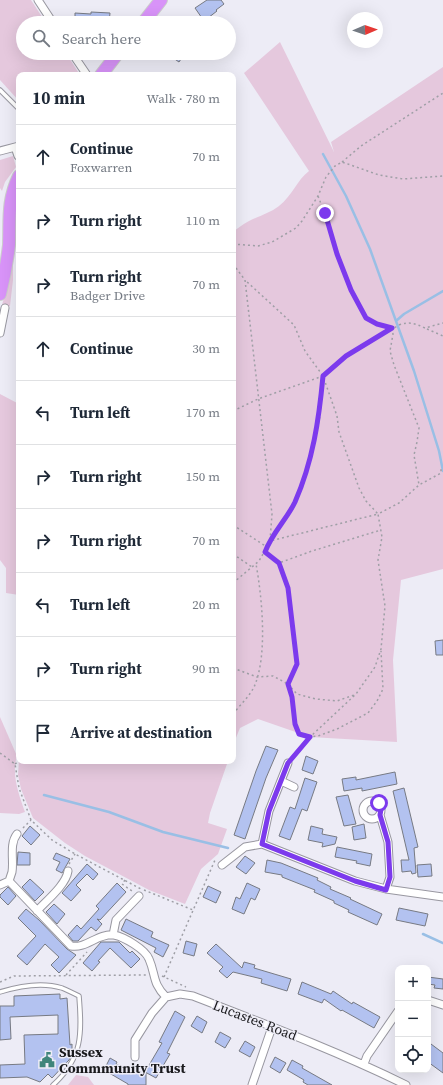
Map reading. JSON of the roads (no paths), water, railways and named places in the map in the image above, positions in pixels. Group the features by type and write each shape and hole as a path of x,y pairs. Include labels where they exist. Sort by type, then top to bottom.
{"highway":[{"path":"148,16 161,0"},
{"path":"103,72 113,60"},
{"path":"0,294 6,270 9,209 16,183"}],"street":[{"path":"38,0 48,16"},
{"path":"77,60 85,72"},
{"path":"0,151 16,146"},
{"path":"0,333 5,308"},
{"path":"262,844 269,811 288,763"},
{"path":"281,781 294,787"},
{"path":"380,815 388,842 390,877 386,890"},
{"path":"0,885 9,881 12,871 15,837 17,834"},
{"path":"222,865 246,847 262,844 355,881 386,890 443,897"},
{"path":"37,911 61,885 67,876 68,871"},
{"path":"9,881 71,946 81,946 96,938 112,935 129,941 148,957 154,974 155,984 166,997 152,1012 135,1040 135,1058"},
{"path":"112,935 116,920 139,896"},
{"name":"Lucastes Road","path":"166,997 180,994 193,996 364,1064 406,1085"},
{"path":"431,1001 443,1004"},
{"path":"364,1064 367,1056 395,1015"},
{"path":"252,1085 272,1027"}],"lane":[{"path":"0,90 16,106"},
{"path":"0,992 15,987 50,985 63,988 79,996 80,1037 74,1060 53,1085"}],"waterway":[{"path":"323,154 346,196 370,249 414,371 439,451 443,471"},
{"path":"396,321 404,314 443,291"},
{"path":"44,795 109,812 163,832 228,848"},
{"path":"423,934 443,943"}],"place":[{"name":"Sussex Commmunity Trust","path":"47,1060"}]}
